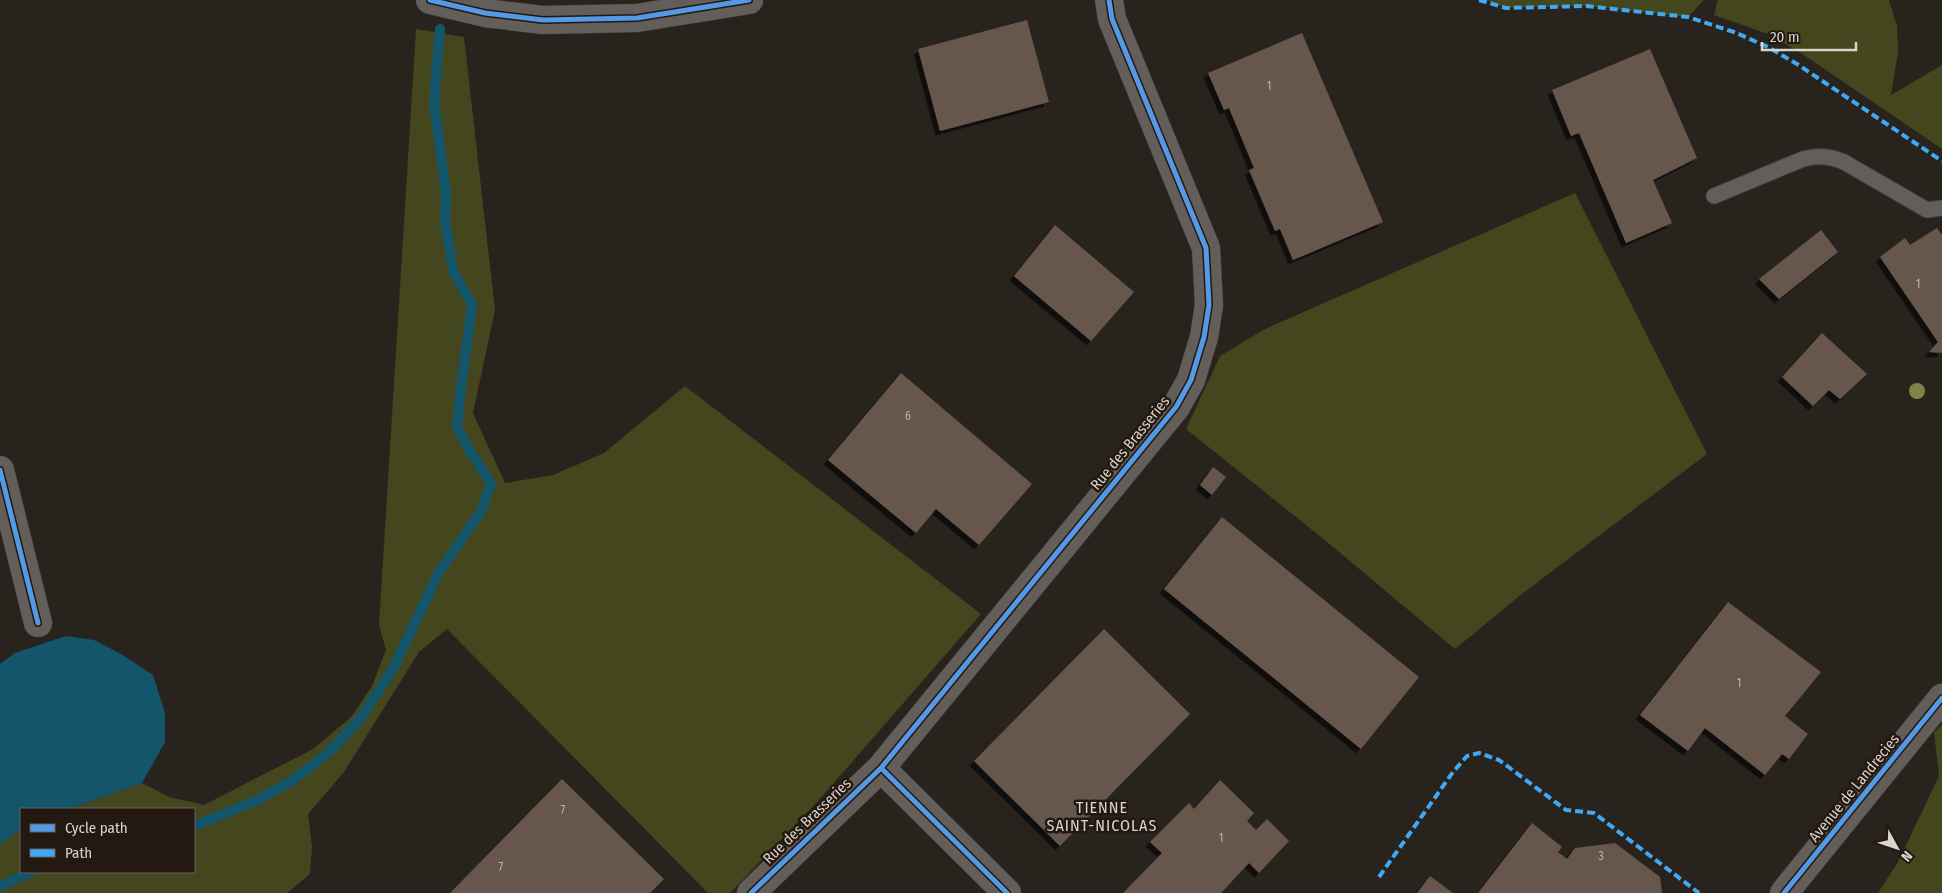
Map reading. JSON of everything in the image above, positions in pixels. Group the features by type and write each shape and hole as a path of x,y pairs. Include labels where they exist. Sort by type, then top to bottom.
{"street":[{"path":"430,0 485,12 543,20 637,18 750,0"},
{"name":"Rue des Brasseries","path":"752,893 881,768 1176,407 1191,380 1204,337 1209,305 1206,248 1110,9"},
{"path":"0,470 4,501 38,623"},
{"name":"Avenue de Landrecies","path":"1784,893 1942,698"},
{"path":"881,768 1007,893"}],"lane":[{"path":"1714,196 1803,159 1817,156 1830,157 1844,162 1927,210 1942,208"}],"green space":[{"path":"1486,0 1704,0 1688,17 1586,6 1506,8"},
{"path":"1718,0 1889,0 1897,26 1898,51 1891,95 1942,65 1942,149 1801,53 1768,34 1714,15"},
{"path":"416,29 464,37 495,310 473,413 505,483 553,475 604,453 685,386 981,614 818,801 730,893 708,893 447,629 419,652 344,772 308,814 312,848 310,874 287,893 0,893 0,844 20,830 20,873 195,873 195,808 72,808 142,783 169,797 204,805 313,749 351,717 372,686 386,650 379,625"},
{"path":"1575,193 1707,454 1518,597 1455,649 1326,541 1186,429 1220,356 1265,329"},
{"path":"1942,725 1942,893 1878,893 1898,862 1939,776 1934,732"}],"water":[{"path":"66,636 94,640 121,654 153,675 165,713 165,742 142,783 72,808 20,808 20,830 0,844 0,664 15,653"}],"building":[{"path":"1027,20 1049,102 940,131 918,49"},
{"path":"1302,33 1383,222 1293,260 1280,229 1275,231 1249,170 1254,168 1229,108 1224,110 1208,73"},
{"path":"1650,49 1697,158 1653,180 1672,223 1626,243 1579,133 1571,136 1552,90"},
{"path":"1055,225 1134,292 1091,341 1014,276"},
{"path":"1937,228 1942,235 1942,353 1929,352 1938,342 1880,257 1905,238 1910,245"},
{"path":"1821,230 1838,252 1779,299 1759,279"},
{"path":"1822,333 1867,374 1840,399 1829,390 1813,406 1782,377"},
{"path":"901,373 1032,484 979,545 936,509 916,533 828,460"},
{"path":"1213,467 1226,477 1212,495 1200,485"},
{"path":"1222,517 1419,677 1361,749 1164,589"},
{"path":"1728,602 1821,672 1785,716 1808,734 1789,759 1782,754 1765,775 1705,728 1688,751 1640,715"},
{"path":"1104,629 1190,714 1060,846 974,761"},
{"path":"562,779 664,879 650,893 450,893"},
{"path":"1220,780 1254,813 1247,821 1256,830 1267,819 1289,841 1259,873 1249,863 1221,893 1123,893 1162,853 1150,842 1189,803 1194,809"},
{"path":"1532,823 1562,847 1558,852 1567,859 1575,848 1615,843 1660,877 1662,893 1478,893"},
{"path":"1430,876 1453,893 1417,893"}],"waterway":[{"path":"195,826 257,800 290,782 328,753 360,719 394,667 438,574 481,511 491,483 471,453 457,427 472,305 453,271 445,220 446,193 434,102 440,29"},
{"path":"0,886 29,873"}],"marked path":[{"path":"1479,0 1506,8 1586,6 1688,17 1734,32 1768,47 1797,64 1942,161"},
{"path":"1379,877 1453,772 1467,756 1479,753 1499,760 1566,810 1594,813 1699,893"}],"cycle path":[{"path":"430,0 485,13 543,20 637,18 749,0"},
{"path":"751,893 881,768 1176,407 1191,380 1204,337 1209,305 1206,248 1112,19 1109,0"},
{"path":"0,470 38,623"},
{"path":"1784,893 1942,698"},
{"path":"881,768 1007,893"}],"district":[{"name":"TIENNE SAINT-NICOLAS","path":"1102,816"}]}
